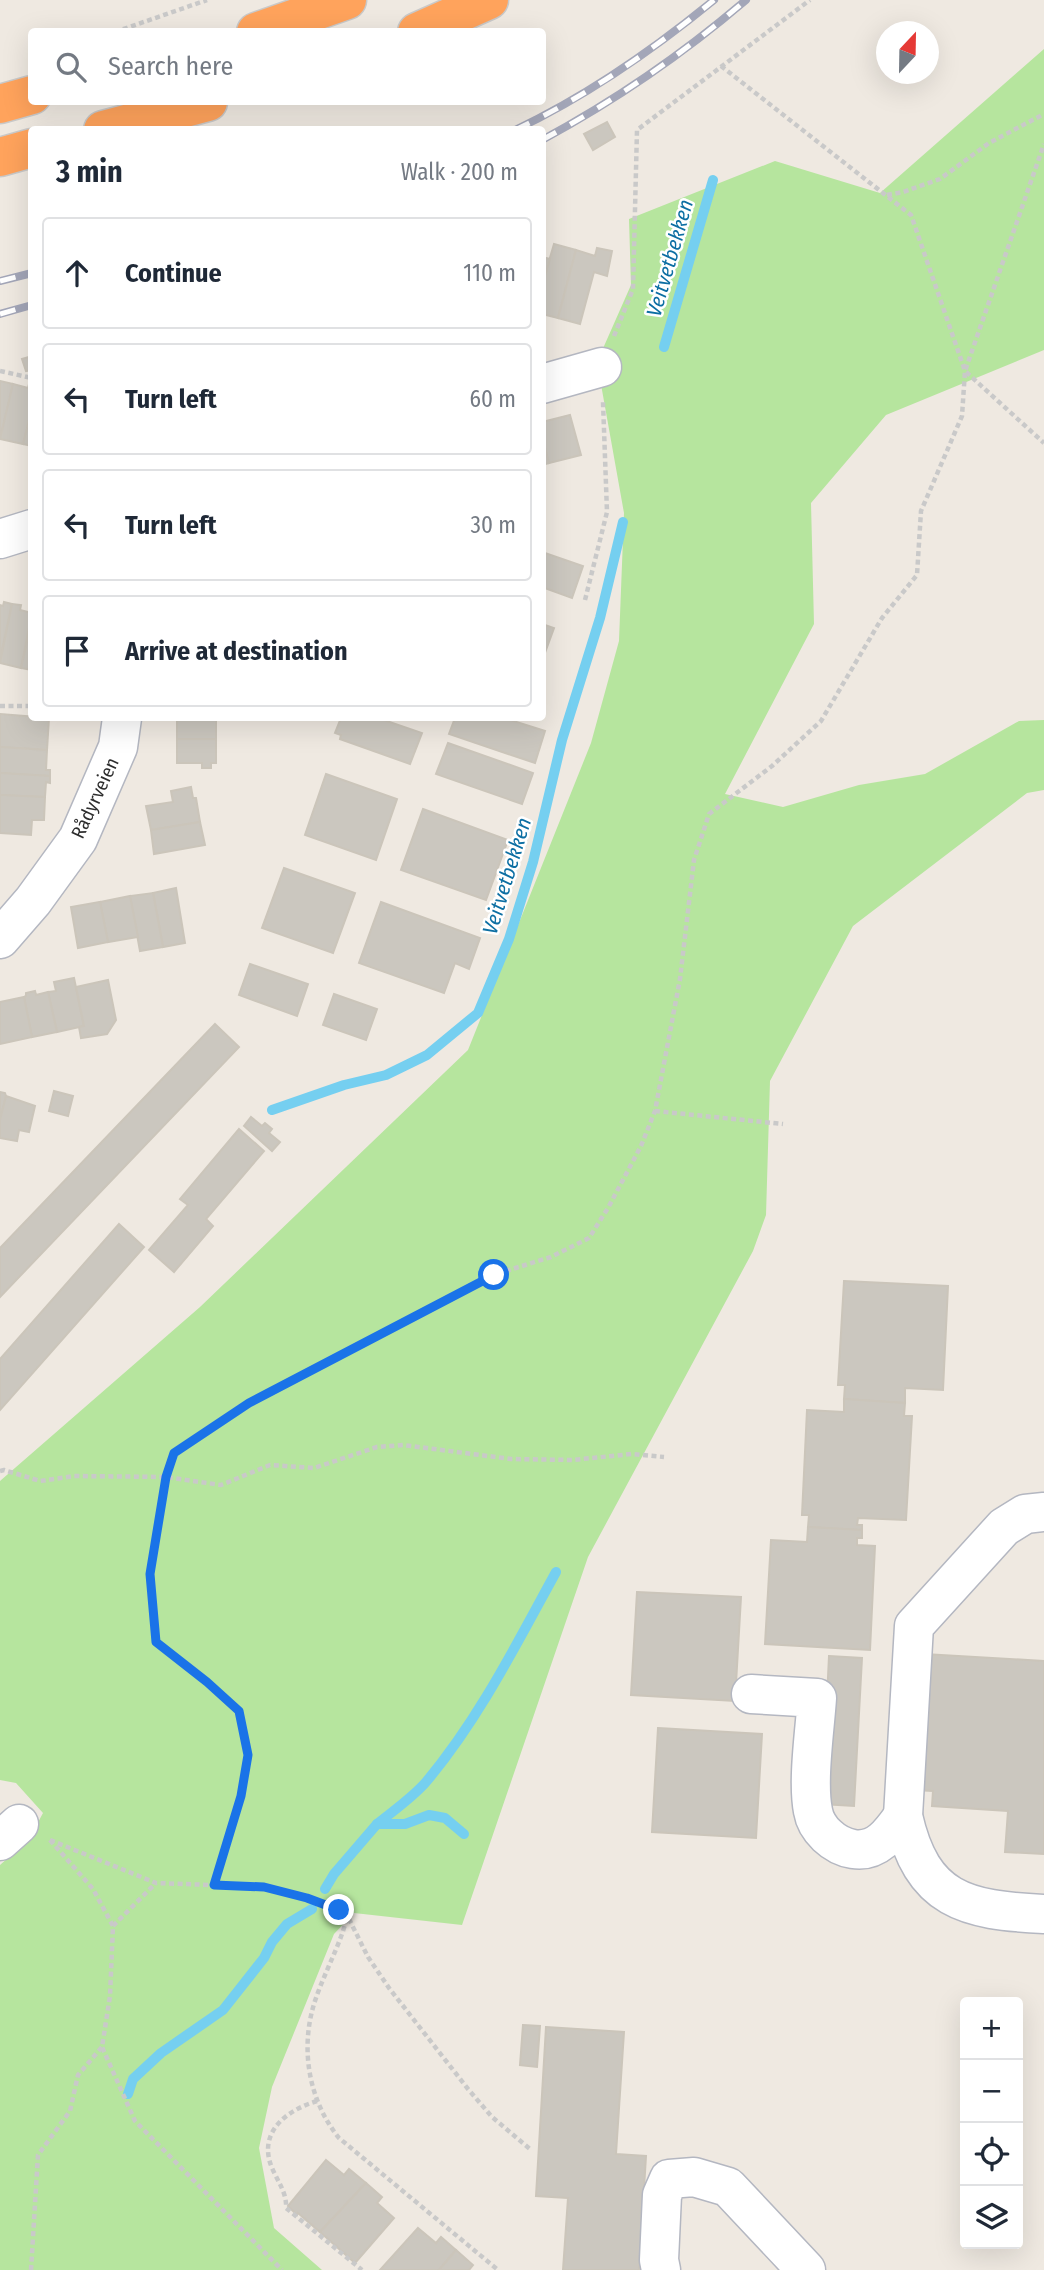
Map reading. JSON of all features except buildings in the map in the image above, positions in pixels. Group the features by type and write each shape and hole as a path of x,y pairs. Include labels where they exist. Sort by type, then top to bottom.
{"highway":[{"path":"267,28 346,0"},
{"path":"426,28 489,0"},
{"path":"0,104 28,96"},
{"path":"118,126 197,105"},
{"path":"0,156 28,149"}],"street":[{"path":"546,383 602,368"},
{"path":"0,538 28,530"},
{"name":"Rådyrveien","path":"0,939 33,901 78,839 118,747 122,721"},
{"path":"1044,1512 1025,1514 1004,1527 914,1626 903,1816 909,1843 921,1867 935,1884 954,1898 979,1908 1044,1914"},
{"path":"751,1693 817,1698 811,1791 813,1813 821,1830 837,1844 854,1850 874,1847 890,1835 903,1816"},
{"path":"661,2270 659,2260 662,2196 669,2179 694,2177 728,2187 806,2270"}],"path":[{"path":"126,28 206,0"},
{"path":"585,600 607,512 602,368 633,289 637,130 810,0"},
{"path":"722,66 911,215 965,371 1044,443"},
{"path":"886,195 940,179 989,143 1044,114"},
{"path":"214,1885 241,1796 248,1755 239,1711 156,1642 150,1574 166,1477 174,1453 249,1403 494,1275 551,1257 589,1238 641,1146 655,1111 680,979 694,860 709,814 772,766 821,721 882,618 917,575 921,511 962,416 965,371 1044,145"},
{"path":"0,370 28,377"},
{"path":"0,706 28,706"},
{"path":"655,1111 783,1125"},
{"path":"0,1471 40,1481 74,1476 166,1477 221,1485 270,1465 314,1468 377,1447 403,1444 511,1458 572,1460 632,1454 664,1457"},
{"path":"31,2270 38,2155 70,2111 78,2075 102,2047 110,1996 113,1926 93,1889 50,1840 156,1883 264,1887 339,1910 348,1917 368,1956 389,1988 468,2090 492,2117 530,2149"},
{"path":"113,1926 156,1883"},
{"path":"348,1917 314,2003 307,2036 309,2069 325,2121 339,2138 498,2270"},
{"path":"102,2047 135,2121 282,2270"},
{"path":"317,2101 289,2112 278,2122 268,2152 271,2166 287,2199 286,2208 362,2270"}],"green space":[{"path":"1044,49 1044,350 886,415 811,503 814,624 725,794 783,807 859,785 925,774 1019,721 1044,720 1044,790 1027,793 853,926 770,1081 766,1215 753,1251 588,1557 462,1925 354,1913 334,1934 272,2087 259,2148 274,2228 322,2270 0,2270 0,1865 29,1839 43,1813 16,1783 0,1780 0,1481 200,1307 468,1050 591,743 619,641 624,513 597,362 631,285 629,219 775,161 880,193"}],"waterway":[{"name":"Veitvetbekken","path":"664,347 713,180"},
{"name":"Veitvetbekken","path":"272,1110 344,1085 386,1075 427,1055 478,1013 509,939 533,862 562,740 600,618 623,522"},
{"path":"377,1824 421,1788 463,1733 556,1572"},
{"path":"325,1889 334,1874 377,1824 405,1824 429,1815 445,1818 464,1834"},
{"path":"128,2094 133,2079 161,2053 223,2010 287,1924 312,1909"}],"railway":[{"path":"523,126 619,71 714,0"},
{"path":"546,138 648,75 746,0"},
{"path":"0,281 28,274"},
{"path":"0,314 28,306"}],"route":[{"path":"339,1910 264,1887 214,1885 241,1796 248,1755 239,1711 156,1642 150,1574 166,1477 174,1453 249,1403 494,1275"}]}
